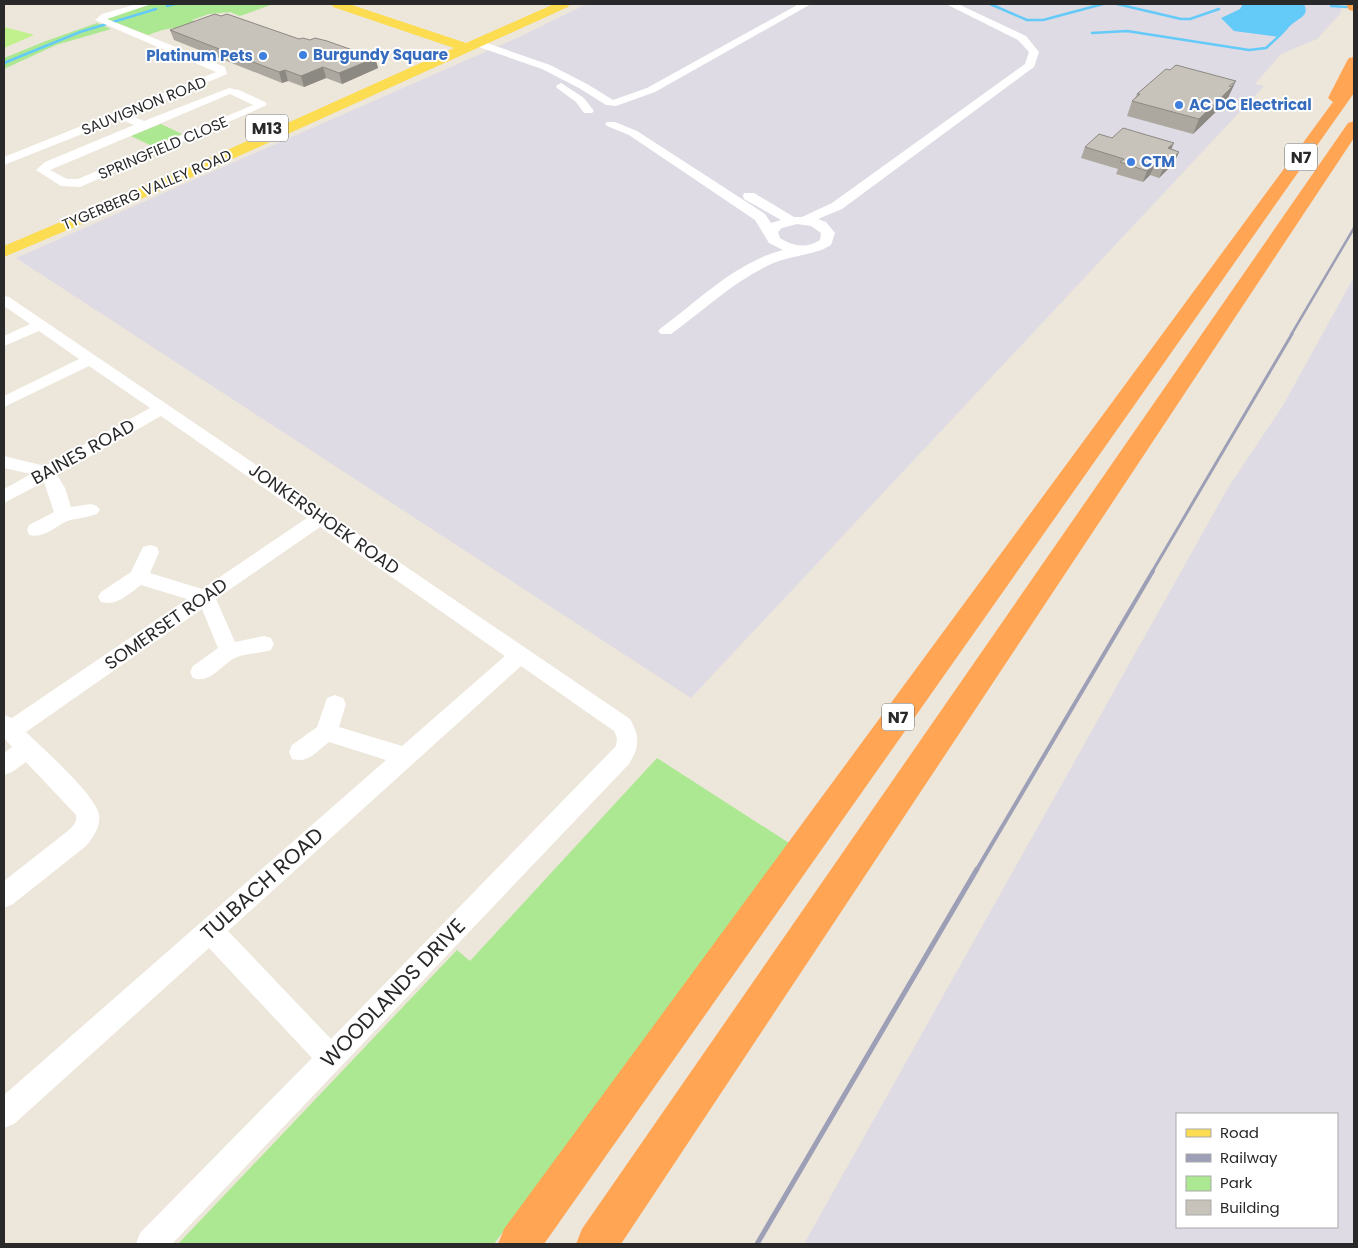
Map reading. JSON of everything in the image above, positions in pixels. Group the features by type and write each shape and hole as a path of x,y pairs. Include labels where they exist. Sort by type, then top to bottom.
{"highway":[{"path":"1325,124 1354,61"},
{"name":"N7","path":"519,1244 1354,83"},
{"name":"N7","path":"597,1244 843,878 900,797 1045,580 1354,126"},
{"path":"1322,173 1354,132"}],"main road":[{"path":"337,4 467,44"},
{"path":"356,4 467,44"},
{"name":"TYGERBERG VALLEY ROAD","path":"4,252 191,172 543,9 564,4"},
{"path":"506,52 498,44 498,40 543,9"},
{"name":"TYGERBERG VALLEY ROAD","path":"4,242 467,44"}],"street":[{"name":"SAUVIGNON ROAD","path":"4,162 220,76 223,72 218,68 100,19 146,4"},
{"path":"588,112 597,105 613,103 652,90 806,4"},
{"path":"805,220 837,206 1024,69 1033,60 1032,49 1022,38 951,4"},
{"path":"467,44 506,52 566,76 613,103 626,104 634,115"},
{"path":"467,44 544,77 573,94 588,112 590,119 633,132 760,217 772,235 785,247 801,250"},
{"path":"603,123 634,115 652,90"},
{"name":"SPRINGFIELD CLOSE","path":"118,116 140,127 226,92 235,92 261,104 257,108 80,183 65,183 42,170 48,165 140,127"},
{"path":"644,126 700,164 790,220"},
{"path":"826,229 837,206"},
{"path":"666,332 760,262 784,252 822,245 829,238 826,229 821,225 805,220 790,220 777,225 760,262"},
{"name":"JONKERSHOEK ROAD","path":"7,303 163,408 622,725 629,739"},
{"path":"4,341 41,325"},
{"path":"4,402 90,359"},
{"name":"BAINES ROAD","path":"4,497 163,408"},
{"path":"4,462 31,467 44,474 54,484 64,514"},
{"path":"36,530 64,514 92,510"},
{"name":"SOMERSET ROAD","path":"7,728 205,597 321,517"},
{"path":"108,597 139,577 150,552"},
{"path":"139,577 205,597 214,613 229,651"},
{"path":"200,672 229,651 264,644"},
{"name":"TULBACH ROAD","path":"4,1114 520,655"},
{"path":"300,752 326,732 335,704"},
{"path":"4,896 74,841 87,825 88,814 86,809 7,728"},
{"path":"326,732 405,757"},
{"name":"WOODLANDS DRIVE","path":"152,1244 620,758 627,750 629,739"},
{"path":"4,765 27,748"},
{"path":"210,930 330,1058"}],"shaded area":[{"path":"587,4 1337,4 1342,8 1340,14 1317,39 1281,54 1255,84 1264,86 691,698 16,258 519,37"},
{"path":"1354,277 1354,1244 804,1244 1229,486 1282,407"}],"green space":[{"path":"152,4 273,4 240,16 230,12 209,14 192,20 202,24 185,30 171,28 148,35 104,18"},
{"path":"97,23 111,29 56,45 4,69 4,58"},
{"path":"4,27 31,34 34,35 4,48"},
{"path":"161,124 182,134 152,146 131,136"},
{"path":"657,758 789,843 494,1244 178,1244 457,950 470,961"}],"water":[{"path":"1243,4 1304,4 1306,11 1280,37 1234,31 1221,18 1240,9"}],"building":[{"name":"Burgundy Square","path":"215,14 221,16 227,14 299,39 310,40 315,38 327,41 375,58 339,73 323,67 301,76 285,70 279,72 170,30"},
{"path":"1176,65 1236,81 1229,86 1232,87 1199,119 1132,101 1140,94 1137,94 1166,69 1170,70"},
{"path":"1123,128 1174,143 1168,148 1179,152 1164,166 1155,164 1147,171 1120,162 1124,159 1085,147 1099,134 1112,138"}],"waterway":[{"path":"167,6 175,4"},
{"path":"990,4 1027,20 1043,20 1103,4"},
{"path":"1117,4 1181,19 1190,19 1219,9"},
{"path":"1331,6 1347,7"},
{"path":"4,63 80,32 156,9"},
{"path":"1092,33 1127,31 1249,50 1266,48 1278,37"}],"railway":[{"path":"1291,335 1354,228"},
{"path":"1152,572 1292,334"},
{"path":"976,871 1153,571"},
{"path":"757,1244 977,869"}],"place":[{"name":"Burgundy Square","path":"303,55"},
{"name":"Platinum Pets","path":"263,56"},
{"name":"AC DC Electrical","path":"1179,105"},
{"name":"CTM","path":"1131,162"}]}
